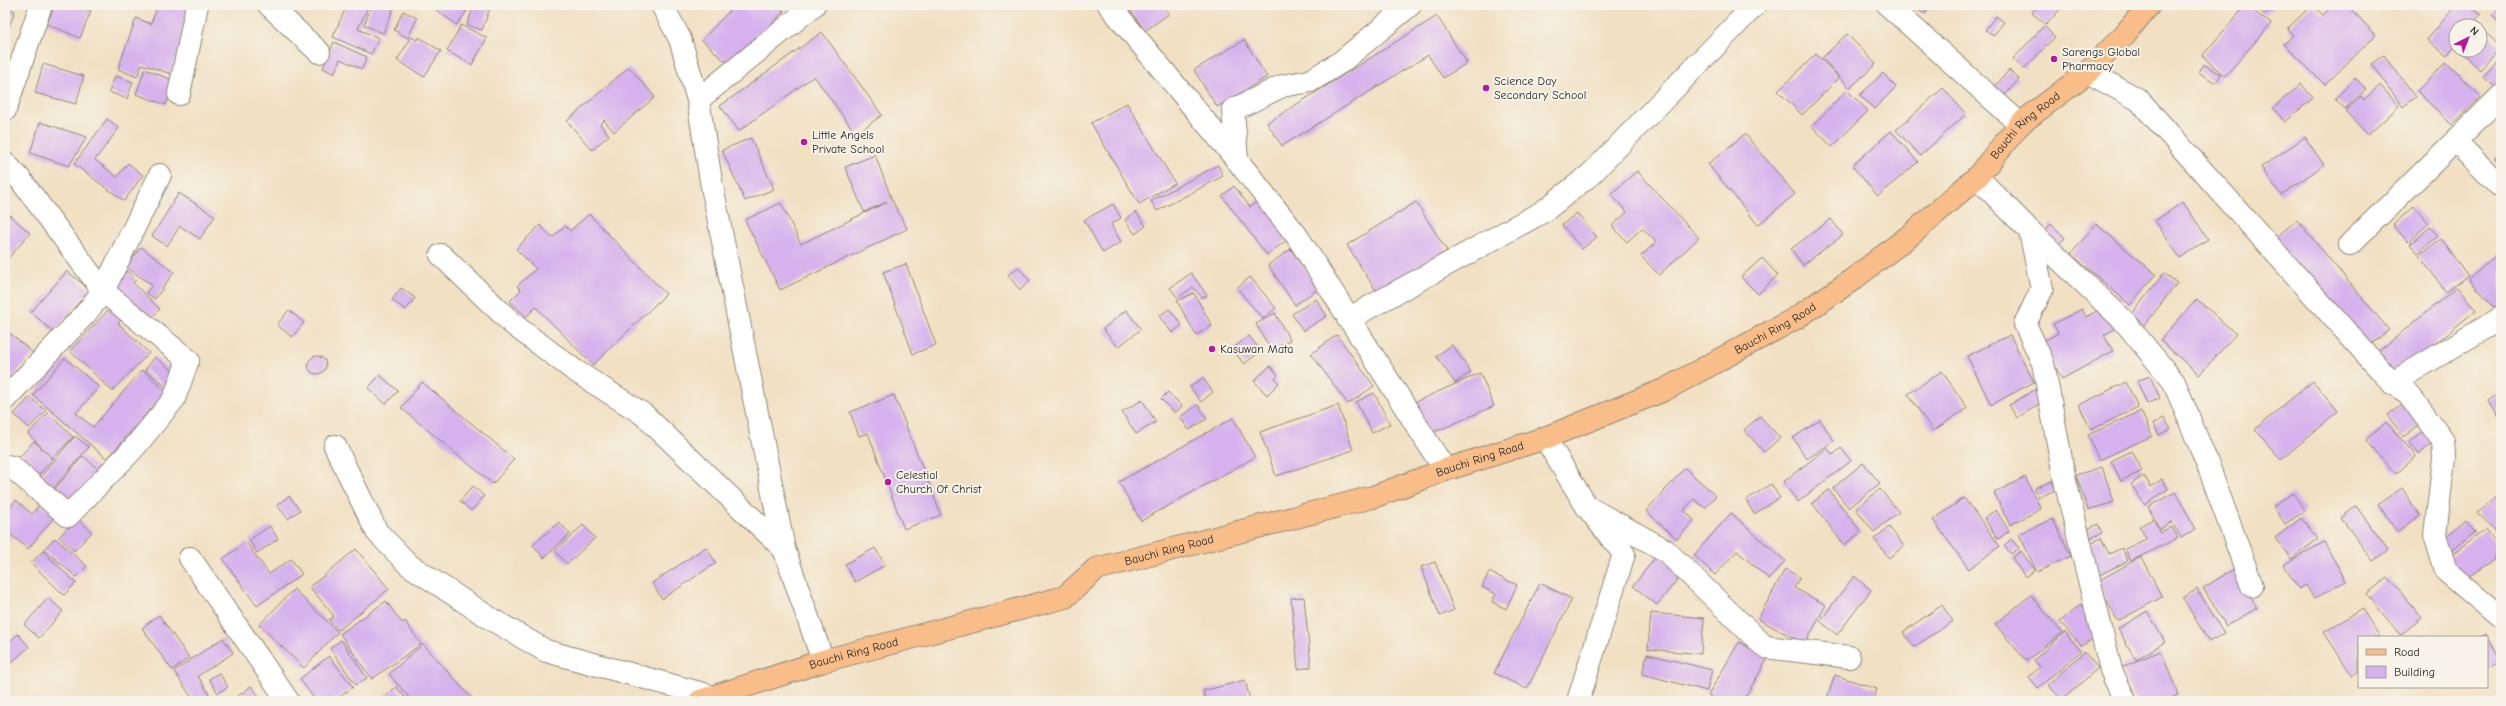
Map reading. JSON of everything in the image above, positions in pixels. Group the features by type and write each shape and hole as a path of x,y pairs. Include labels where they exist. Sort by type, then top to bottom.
{"main road":[{"name":"Bauchi Ring Road","path":"705,699 823,661 1065,597 1096,569 1373,496 1445,470 1545,438 1664,390 1796,318 1852,280 1913,233 1977,177 2020,124 2088,72 2126,34 2149,5"}],"street":[{"path":"5,110 41,5"},
{"path":"179,94 197,5"},
{"path":"269,5 319,52"},
{"path":"662,5 680,39 698,100 710,181 784,549 823,661"},
{"path":"698,100 814,5"},
{"path":"1109,5 1237,160 1297,236 1348,320 1445,470"},
{"path":"1237,160 1233,110 1282,86 1310,81 1341,62 1410,5"},
{"path":"1348,320 1544,211 1592,174 1755,5"},
{"path":"1888,5 2020,124"},
{"path":"2088,72 2139,100 2392,384 2408,393 2443,441 2444,458 2435,534 2446,571 2471,594 2501,618"},
{"path":"2350,244 2501,96"},
{"path":"2455,141 2501,187"},
{"path":"5,163 20,179 104,291 188,360 174,399 133,449 68,516 12,467 5,466"},
{"path":"5,399 86,313 104,291 160,175"},
{"path":"1977,177 2030,231 2124,321 2174,382 2211,474 2252,586"},
{"path":"2030,231 2042,289 2025,324 2043,363 2065,481 2107,655 2111,670 2125,701"},
{"path":"441,255 514,325 574,370 643,414 784,549"},
{"path":"2392,384 2501,318"},
{"path":"1545,438 1587,507 1624,554 1578,701"},
{"path":"335,446 377,532 408,565 491,619 546,651 705,699"},
{"path":"1587,507 1665,550 1765,647 1849,657"},
{"path":"190,558 288,701"},
{"path":"2471,594 2501,598"}],"building":[{"path":"55,5 76,5 91,11 80,38 47,24"},
{"path":"143,5 196,5 171,74 142,64 137,77 118,69 136,18 151,24 156,10"},
{"path":"347,5 369,5 358,29 379,38 371,54 333,37"},
{"path":"372,5 395,5 383,33 364,25"},
{"path":"439,5 462,5 468,9 457,25 435,9"},
{"path":"474,5 491,5 482,30 467,25"},
{"path":"735,5 778,5 784,11 731,67 702,40"},
{"path":"1127,5 1163,5 1169,14 1145,31"},
{"path":"1915,5 1930,5 1925,14 1914,8"},
{"path":"2038,5 2064,5 2046,25 2032,13"},
{"path":"2246,5 2271,24 2225,76 2202,56"},
{"path":"2255,5 2276,5 2264,15"},
{"path":"2312,5 2323,15 2334,5 2347,5 2376,35 2325,85 2284,44 2293,35 2287,29"},
{"path":"2456,5 2470,5 2481,14 2478,18 2448,18 2447,56 2427,40"},
{"path":"2501,6 2501,23 2492,15"},
{"path":"5,7 15,11 5,37"},
{"path":"403,11 417,18 408,38 394,30"},
{"path":"1437,16 1467,63 1443,78 1428,55 1282,146 1267,123"},
{"path":"1996,16 2004,22 1993,36 1985,30"},
{"path":"461,25 487,38 472,65 447,51"},
{"path":"2044,26 2055,37 2024,69 2013,59"},
{"path":"822,32 882,115 856,134 814,76 739,131 720,106"},
{"path":"1847,34 1876,64 1850,88 1822,58"},
{"path":"2488,35 2501,47 2480,70 2467,58 2488,58"},
{"path":"412,37 417,40 419,37 441,51 424,77 397,60"},
{"path":"1244,40 1267,77 1217,107 1194,70"},
{"path":"334,42 367,57 362,69 340,59 334,74 323,68"},
{"path":"1816,54 1839,78 1802,115 1778,91"},
{"path":"2384,55 2416,97 2403,107 2371,64"},
{"path":"2501,57 2501,84 2497,89 2483,77"},
{"path":"2446,62 2481,97 2452,125 2417,91"},
{"path":"43,64 84,76 76,104 35,93"},
{"path":"2203,64 2221,74 2216,83 2198,72"},
{"path":"629,67 655,97 614,132 604,120 600,124 609,135 592,150 567,121"},
{"path":"145,69 175,81 166,105 136,94"},
{"path":"2009,70 2019,79 2004,96 1994,88"},
{"path":"1883,73 1896,87 1874,109 1860,95"},
{"path":"115,76 133,82 127,99 109,92"},
{"path":"2355,78 2366,89 2345,109 2335,99"},
{"path":"2301,84 2313,98 2285,122 2273,108"},
{"path":"2380,85 2399,106 2368,135 2345,111 2361,96 2364,100"},
{"path":"1943,88 1966,114 1920,156 1896,130"},
{"path":"1847,90 1868,111 1832,147 1812,126"},
{"path":"1127,103 1175,183 1139,204 1091,123"},
{"path":"107,119 119,128 95,160 117,177 128,163 143,175 124,201 74,164"},
{"path":"40,122 87,137 69,166 30,153"},
{"path":"1891,131 1918,162 1878,196 1852,166"},
{"path":"1745,134 1795,194 1758,225 1708,164"},
{"path":"2305,137 2324,165 2281,195 2261,167"},
{"path":"751,138 774,189 745,201 722,150"},
{"path":"2501,150 2501,164 2494,158"},
{"path":"875,155 892,200 907,229 780,290 745,220 781,203 801,244 887,202 864,212 845,167"},
{"path":"1218,165 1223,176 1157,211 1151,201"},
{"path":"1637,171 1699,238 1659,275 1641,256 1656,242 1642,228 1627,242 1612,226 1627,212 1611,194"},
{"path":"1234,186 1250,207 1261,198 1291,237 1267,255 1222,196"},
{"path":"179,193 215,216 200,239 180,226 167,246 152,236"},
{"path":"1416,202 1447,251 1378,294 1347,245"},
{"path":"2183,202 2208,239 2180,258 2155,221"},
{"path":"1113,204 1121,218 1111,224 1121,242 1103,253 1084,220"},
{"path":"2414,206 2429,223 2408,242 2393,225"},
{"path":"1136,212 1146,226 1135,234 1125,220"},
{"path":"1577,213 1597,237 1582,249 1562,225"},
{"path":"589,214 666,294 593,365 536,307 526,317 510,301 521,290 517,286 536,269 516,249 540,225 552,238 565,226 570,231"},
{"path":"9,215 30,233 5,262 5,220"},
{"path":"1831,219 1843,235 1803,265 1791,249"},
{"path":"2297,220 2389,330 2365,349 2274,239"},
{"path":"2051,224 2065,238 2059,244 2045,230"},
{"path":"2096,224 2156,274 2130,305 2071,254"},
{"path":"2430,227 2438,236 2418,253 2410,244"},
{"path":"2441,239 2468,276 2446,292 2419,255"},
{"path":"141,247 174,272 155,299 146,293 152,285 126,267"},
{"path":"1291,249 1318,289 1295,305 1268,265"},
{"path":"2501,251 2501,315 2469,279"},
{"path":"1762,258 1778,275 1758,294 1741,277"},
{"path":"906,264 936,345 913,354 883,272"},
{"path":"1018,267 1030,281 1020,290 1008,275"},
{"path":"67,271 90,290 53,332 31,312"},
{"path":"127,271 136,280 133,283 160,309 149,320 113,286"},
{"path":"1191,273 1207,295 1202,298 1193,287 1178,298 1170,288"},
{"path":"2164,273 2177,283 2145,325 2132,314"},
{"path":"1250,277 1276,308 1263,319 1237,288"},
{"path":"2457,287 2476,310 2392,379 2373,356"},
{"path":"401,288 415,298 406,310 392,300"},
{"path":"1194,293 1212,326 1196,335 1177,301"},
{"path":"1316,299 1327,316 1303,331 1292,314"},
{"path":"2197,299 2236,334 2199,375 2160,340"},
{"path":"113,305 125,316 118,323 149,353 112,391 70,351"},
{"path":"2104,307 2116,328 2104,335 2113,351 2062,379 2042,342 2058,333 2053,324 2082,309 2086,317"},
{"path":"1169,309 1182,325 1172,333 1159,316"},
{"path":"289,310 304,323 292,337 277,325"},
{"path":"1126,310 1141,329 1118,347 1103,329"},
{"path":"1275,313 1290,340 1271,350 1256,324"},
{"path":"5,329 33,353 12,378 5,372"},
{"path":"1337,335 1374,386 1348,404 1311,354"},
{"path":"2010,335 2034,382 1991,405 1967,356"},
{"path":"1249,336 1261,351 1244,364 1232,349"},
{"path":"1452,345 1471,372 1455,383 1436,356"},
{"path":"313,356 321,356 326,361 324,372 321,374 313,374 308,369 308,361"},
{"path":"155,357 179,376 169,389 145,370"},
{"path":"65,358 99,387 76,413 93,427 142,370 166,391 107,459 33,395"},
{"path":"1270,366 1278,375 1275,378 1279,383 1267,395 1254,381"},
{"path":"1942,371 1967,408 1933,431 1908,394"},
{"path":"1480,373 1494,406 1430,434 1415,402"},
{"path":"380,375 398,391 386,404 368,388"},
{"path":"2150,376 2160,398 2147,404 2137,381"},
{"path":"1203,378 1213,392 1201,402 1190,387"},
{"path":"2313,381 2338,411 2281,460 2255,429"},
{"path":"422,382 514,459 493,484 401,408"},
{"path":"2126,382 2138,407 2091,430 2079,405"},
{"path":"2041,386 2049,398 2017,418 2009,405"},
{"path":"1168,392 1182,406 1175,413 1161,399"},
{"path":"2501,392 2501,420 2488,401"},
{"path":"1374,393 1390,424 1372,433 1356,402"},
{"path":"894,395 941,515 904,529 868,433 859,436 850,412"},
{"path":"30,397 46,411 29,428 14,414"},
{"path":"1142,400 1156,422 1136,434 1122,412"},
{"path":"2407,401 2423,423 2404,437 2387,415"},
{"path":"1198,405 1207,419 1189,430 1180,417"},
{"path":"1338,405 1353,450 1276,476 1260,432"},
{"path":"2141,411 2152,436 2099,460 2088,435"},
{"path":"48,413 73,437 53,458 28,434"},
{"path":"1760,416 1780,438 1764,452 1744,430"},
{"path":"1233,418 1255,457 1141,521 1119,482"},
{"path":"2164,418 2171,429 2159,435 2153,424"},
{"path":"1820,420 1834,441 1807,459 1793,438"},
{"path":"2386,422 2416,456 2396,474 2366,440"},
{"path":"2427,428 2437,440 2419,454 2409,443"},
{"path":"75,436 89,447 51,491 38,480"},
{"path":"34,441 53,459 35,479 15,462"},
{"path":"1827,448 1833,455 1841,448 1851,461 1798,502 1783,482"},
{"path":"2132,451 2142,471 2121,481 2111,461"},
{"path":"83,456 98,469 68,504 53,491"},
{"path":"1863,463 1880,483 1849,508 1833,488"},
{"path":"2102,467 2114,502 2088,510 2076,475"},
{"path":"1685,468 1716,496 1705,508 1694,499 1684,510 1694,520 1677,539 1646,511"},
{"path":"2144,476 2151,487 2162,479 2168,489 2145,505 2131,484"},
{"path":"2025,477 2041,509 2010,525 1994,493"},
{"path":"2052,481 2056,490 2039,497 2035,488"},
{"path":"1771,484 1780,498 1754,514 1746,500"},
{"path":"473,486 484,496 471,511 460,501"},
{"path":"2402,488 2420,516 2397,532 2378,504"},
{"path":"1880,489 1899,512 1874,532 1856,509"},
{"path":"1829,490 1861,532 1844,545 1812,503"},
{"path":"2175,492 2196,529 2181,538 2172,522 2160,529 2148,507"},
{"path":"2501,492 2501,503 2495,497"},
{"path":"2293,493 2305,511 2285,524 2273,506"},
{"path":"289,496 300,510 288,519 277,505"},
{"path":"1964,498 2000,546 1969,569 1933,520"},
{"path":"2495,498 2501,505 2501,534 2499,536 2478,512"},
{"path":"16,500 32,514 40,504 55,516 28,549 5,530 5,514"},
{"path":"2356,506 2388,550 2373,561 2341,518"},
{"path":"1996,510 2009,531 1998,539 1984,518"},
{"path":"1731,513 1785,561 1769,579 1737,551 1715,575 1694,555"},
{"path":"77,518 92,532 74,551 59,537"},
{"path":"2301,518 2318,539 2291,559 2275,538"},
{"path":"2053,519 2071,556 2037,572 2019,534"},
{"path":"2153,519 2160,532 2172,527 2178,538 2131,561 2125,549 2146,539 2140,526"},
{"path":"2466,520 2475,532 2449,553 2439,542"},
{"path":"559,522 570,534 544,558 533,545"},
{"path":"2098,524 2102,533 2086,540 2082,532"},
{"path":"583,525 595,538 567,564 555,551"},
{"path":"270,526 278,539 257,553 249,540"},
{"path":"1889,527 1904,546 1889,558 1874,539"},
{"path":"2485,530 2501,551 2493,557 2495,559 2462,582 2448,558"},
{"path":"5,532 11,538 5,544"},
{"path":"55,538 87,566 76,577 44,549"},
{"path":"2101,538 2109,554 2122,548 2128,561 2097,576 2083,547"},
{"path":"2011,539 2019,548 2011,554 2004,546"},
{"path":"246,542 269,574 291,559 302,574 257,606 223,559"},
{"path":"2324,542 2346,581 2314,599 2306,585 2299,589 2283,565"},
{"path":"706,547 716,563 662,599 652,583"},
{"path":"875,548 885,565 855,582 845,564"},
{"path":"356,549 389,589 339,630 329,620 334,616 310,587"},
{"path":"43,551 76,583 64,595 31,563"},
{"path":"2021,551 2035,570 2025,577 2012,558"},
{"path":"1658,554 1682,574 1657,605 1633,586"},
{"path":"2141,557 2162,597 2118,621 2096,582"},
{"path":"1435,562 1454,610 1440,616 1421,567"},
{"path":"1785,569 1800,577 1794,588 1826,605 1805,644 1758,619"},
{"path":"2234,569 2257,608 2226,626 2203,588"},
{"path":"1489,572 1517,585 1506,609 1492,602 1496,594 1482,587"},
{"path":"1854,576 1871,590 1837,635 1820,621"},
{"path":"2388,577 2422,618 2400,635 2367,594"},
{"path":"1540,583 1572,599 1527,689 1494,673"},
{"path":"294,589 338,632 304,668 259,625"},
{"path":"2197,589 2224,633 2209,642 2183,598"},
{"path":"2031,595 2062,633 2026,661 1995,624"},
{"path":"1304,597 1311,667 1298,669 1291,598"},
{"path":"48,598 63,611 39,638 24,625"},
{"path":"386,601 402,623 405,621 421,644 372,679 340,634"},
{"path":"2081,604 2090,616 2086,619 2099,635 2082,646 2060,622"},
{"path":"1942,605 1953,621 1914,647 1903,632"},
{"path":"2362,609 2379,636 2358,636 2358,672 2352,676 2324,632"},
{"path":"2147,611 2165,642 2136,660 2118,629"},
{"path":"1651,613 1704,618 1701,654 1648,649"},
{"path":"159,615 189,658 172,670 142,628"},
{"path":"2065,632 2081,651 2038,688 2029,677 2040,667 2034,660"},
{"path":"18,634 29,647 10,664 5,659 5,646"},
{"path":"223,638 233,653 198,676 213,701 194,701 174,671"},
{"path":"2488,638 2501,661 2488,668"},
{"path":"341,640 367,678 356,685 330,648"},
{"path":"1739,642 1768,658 1743,701 1718,701 1708,695"},
{"path":"423,644 472,699 470,701 412,701 389,674"},
{"path":"2161,651 2178,695 2163,701 2135,701 2121,667"},
{"path":"2084,652 2098,668 2062,700 2048,685"},
{"path":"1647,654 1712,670 1707,691 1642,674"},
{"path":"329,656 353,687 334,701 316,701 300,679"},
{"path":"219,673 228,687 218,693 209,679"},
{"path":"1835,675 1877,689 1873,701 1826,701"},
{"path":"1245,680 1250,700 1206,701 1203,691"},
{"path":"251,686 263,701 232,701"},
{"path":"396,687 408,701 379,701"},
{"path":"1300,697 1300,701 1269,701 1269,699"}],"place":[{"name":"Sarengs Global Pharmacy","path":"2054,59"},
{"name":"Science Day Secondary School","path":"1486,88"},
{"name":"Little Angels Private School","path":"804,142"},
{"name":"Kasuwan Mata","path":"1212,349"},
{"name":"Celestial Church Of Christ","path":"888,482"}]}
